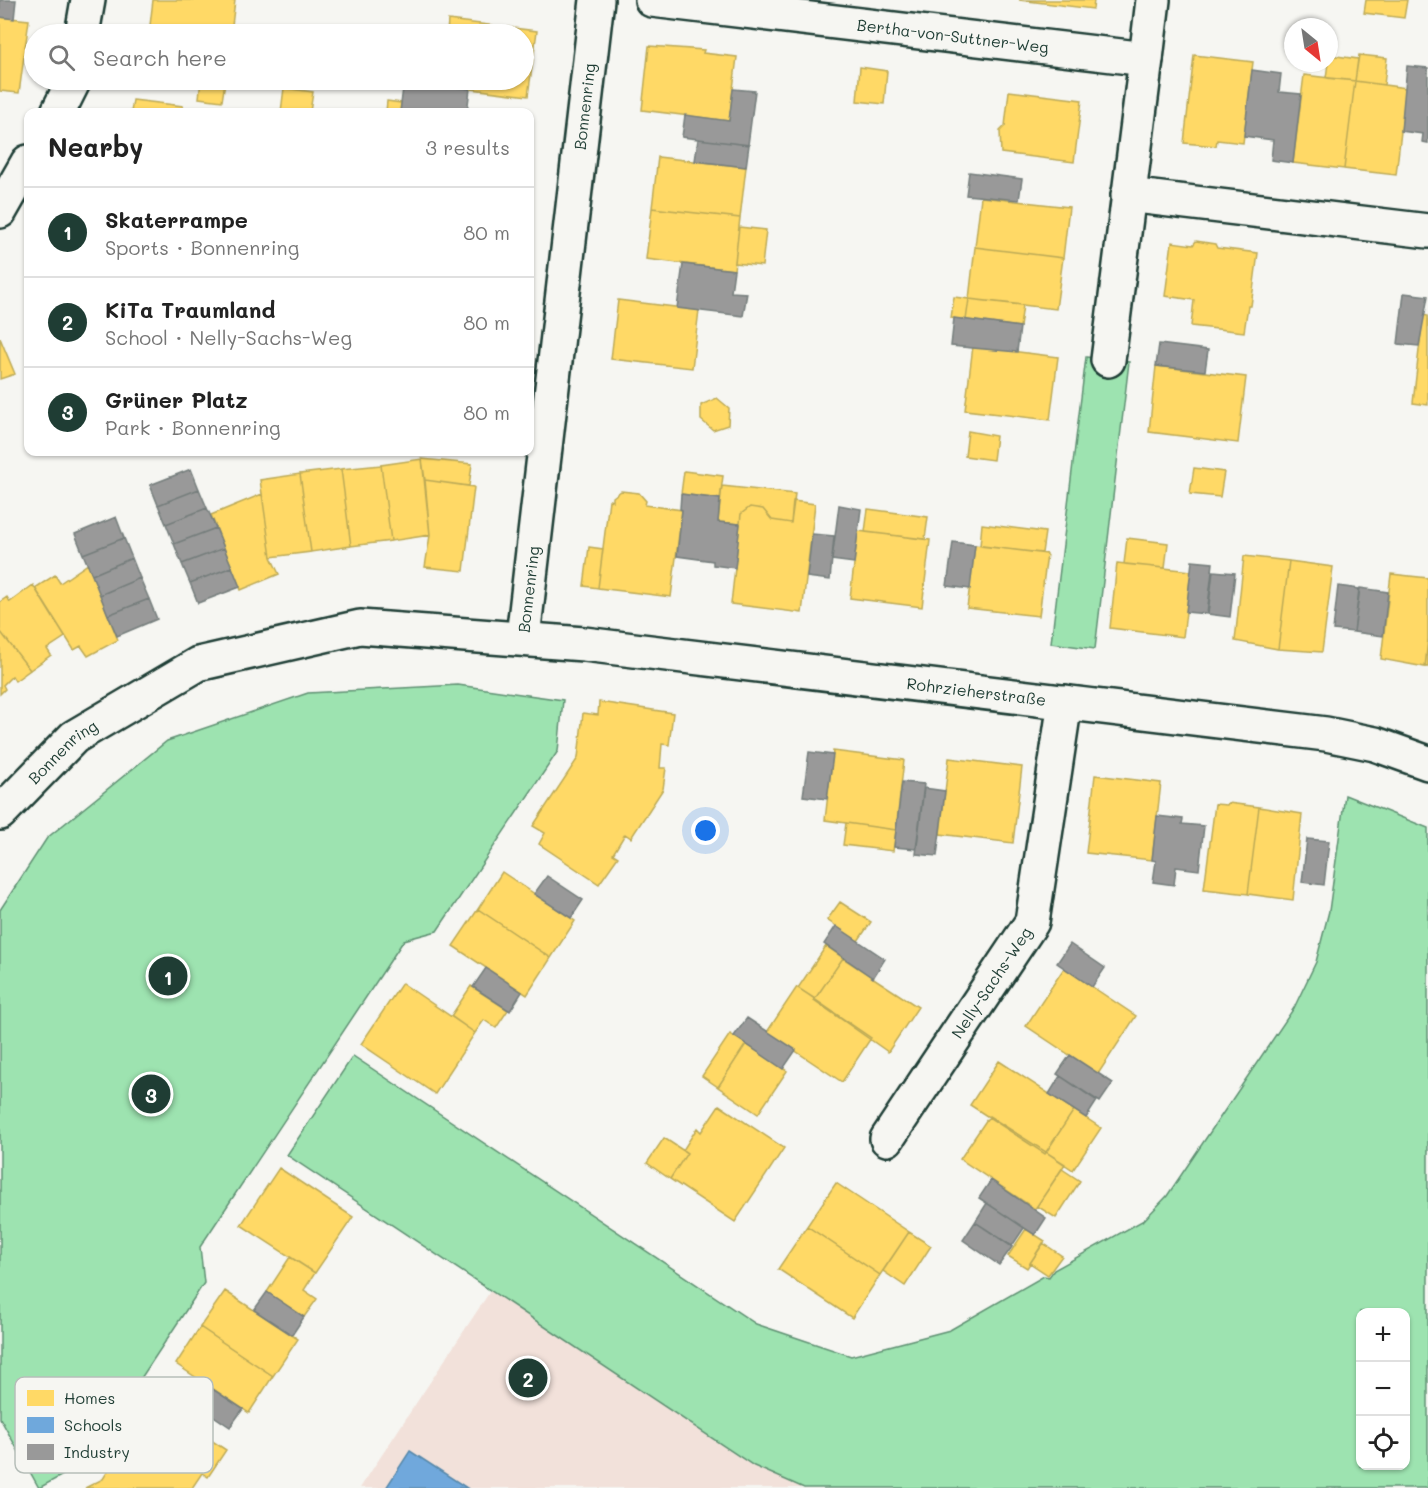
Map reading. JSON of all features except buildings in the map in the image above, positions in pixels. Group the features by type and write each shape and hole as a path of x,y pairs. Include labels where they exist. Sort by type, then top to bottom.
{"street":[{"path":"84,24 88,0"},
{"name":"Bonnenring","path":"0,813 74,737 198,664 360,627 523,638 597,0"},
{"name":"Bertha-von-Suttner-Weg","path":"652,0 1146,59"},
{"path":"1108,360 1153,0"},
{"path":"60,108 69,90"},
{"path":"0,212 24,169"},
{"path":"1128,195 1428,231"},
{"name":"Rohrzieherstraße","path":"523,638 1326,734 1376,744 1428,763"},
{"name":"Nelly-Sachs-Weg","path":"886,1139 1032,922 1065,702"}],"shaded area":[{"path":"491,1290 754,1466 804,1488 360,1488"}],"green space":[{"path":"1086,357 1129,362 1095,649 1051,643"},
{"path":"458,685 563,700 558,751 437,931 404,940 200,1247 204,1283 142,1377 15,1377 15,1445 0,1418 0,910 47,838 167,741 308,693"},
{"path":"1345,795 1428,828 1428,1488 804,1488 754,1466 287,1155 353,1056 756,1324 851,1356 950,1330 1044,1276 1049,1277 1054,1270 1144,1220 1167,1196 1294,1008 1316,962 1329,911"},
{"path":"31,1473 67,1473 39,1488"}],"place":[{"name":"Skaterrampe","path":"168,976"},
{"name":"Grüner Platz","path":"151,1094"},
{"name":"KiTa Traumland","path":"528,1378"}]}
